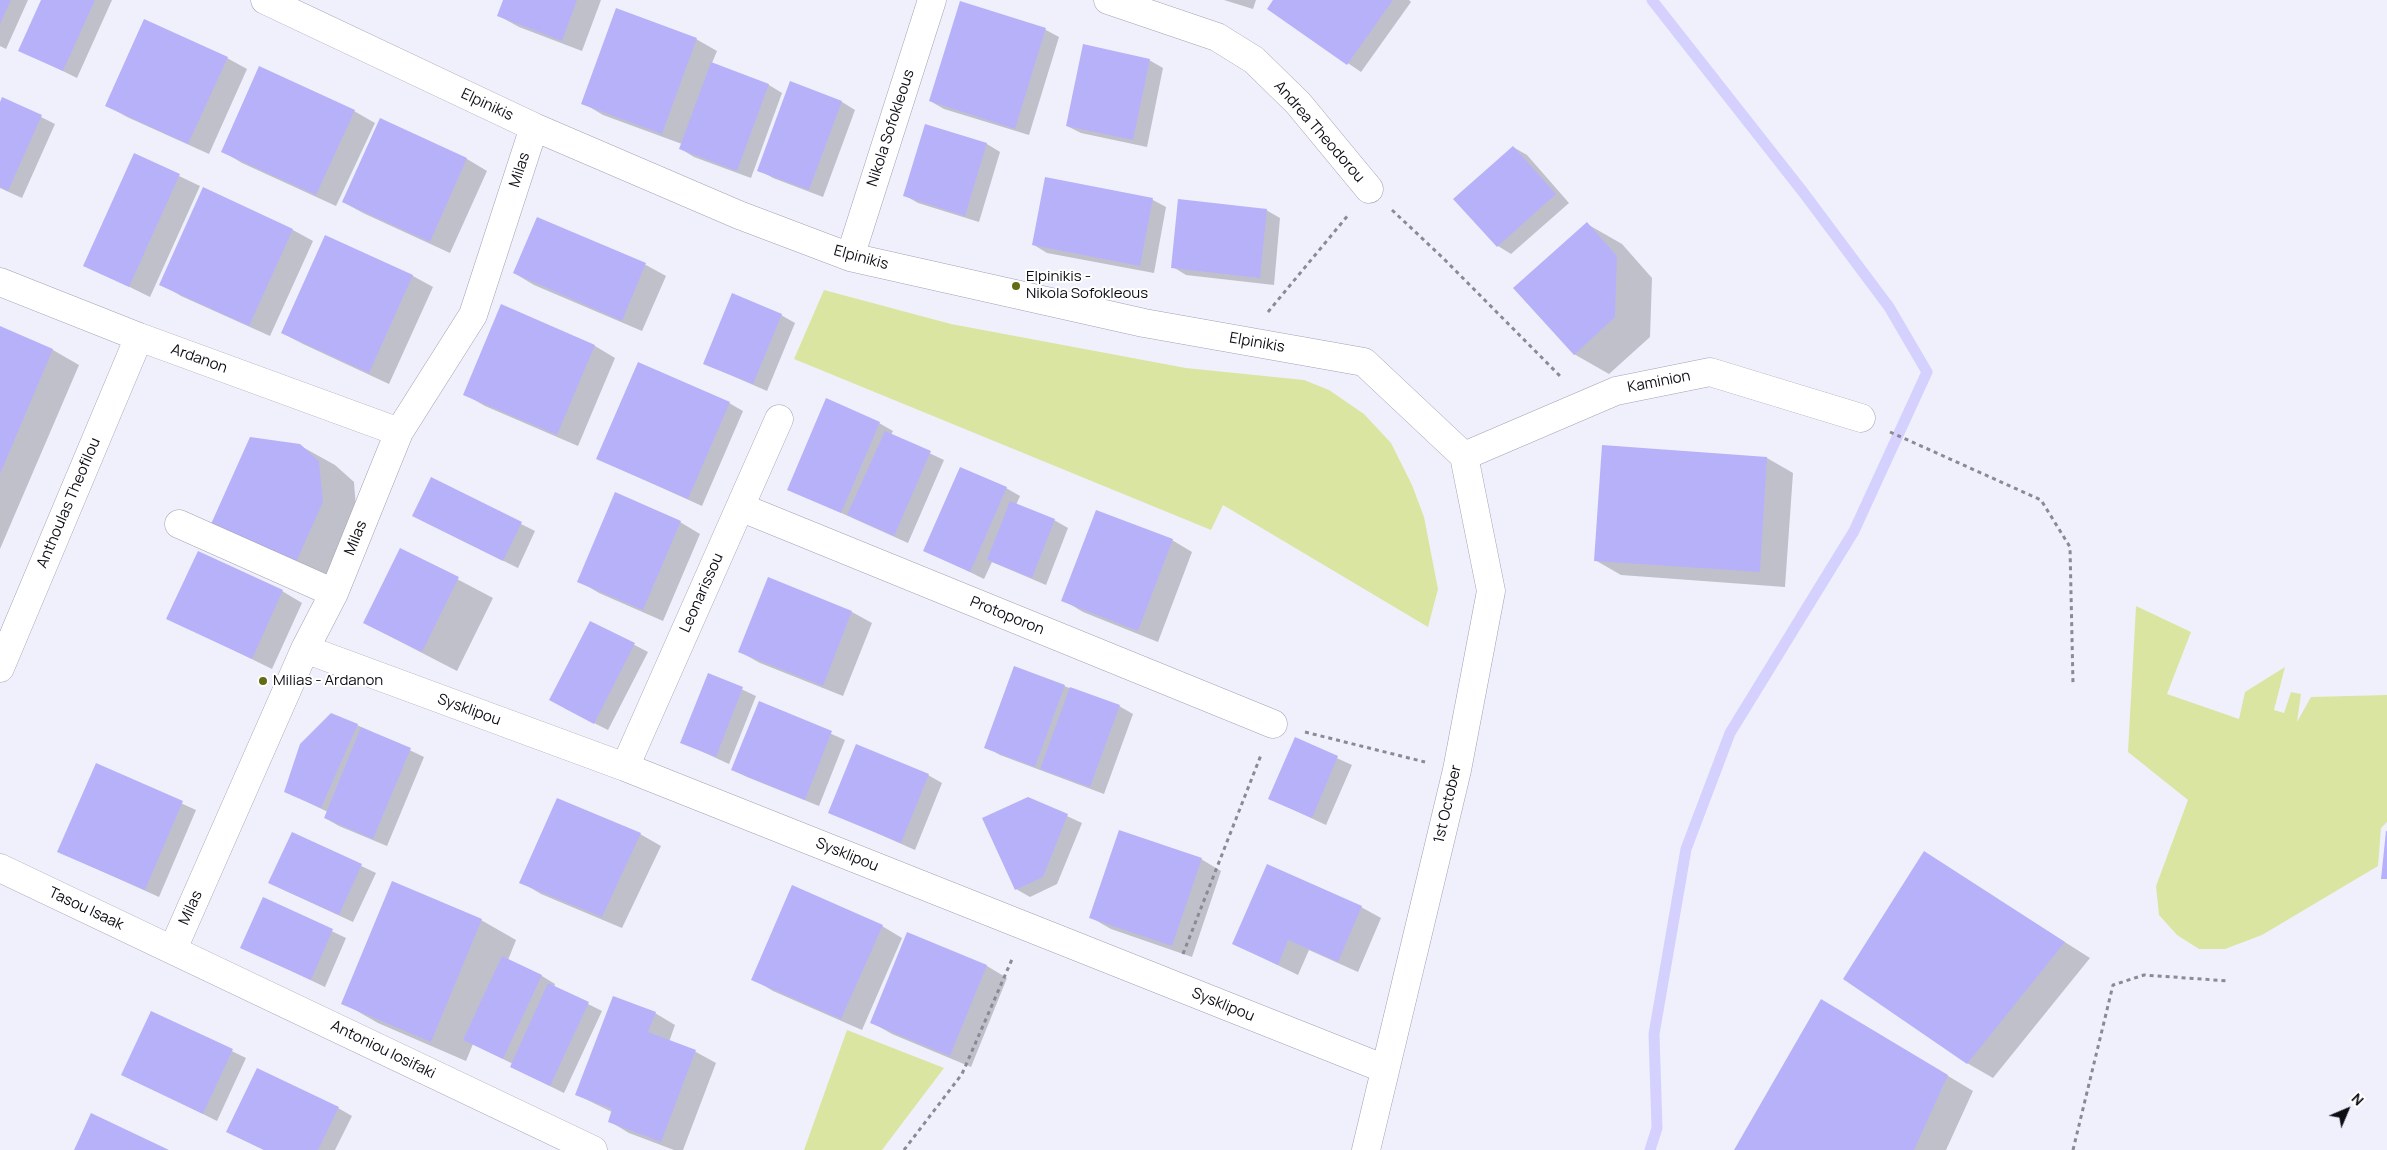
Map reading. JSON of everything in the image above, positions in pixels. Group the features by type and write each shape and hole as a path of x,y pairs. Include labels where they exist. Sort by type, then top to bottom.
{"street":[{"name":"Elpinikis","path":"265,0 534,127 739,215 850,257 1144,323 1364,362 1464,456"},
{"name":"Nikola Sofokleous","path":"850,257 932,0"},
{"name":"Andrea Theodorou","path":"1108,0 1217,37 1254,60 1298,103 1369,189"},
{"name":"Milas","path":"173,949 305,649 334,593 399,432 473,315 534,127"},
{"name":"Ardanon","path":"0,282 139,338 399,432"},
{"name":"Anthoulas Theofilou","path":"0,668 139,338"},
{"name":"Kaminion","path":"1464,456 1616,391 1710,372 1861,418"},
{"name":"Leonarissou","path":"625,767 779,419"},
{"name":"1st October","path":"1366,1150 1457,770 1491,591 1464,456"},
{"name":"Protoporon","path":"740,507 1274,724"},
{"path":"179,524 334,593"},
{"name":"Sysklipou","path":"305,649 625,767 1385,1069"},
{"name":"Tasou Isaak","path":"0,868 173,949"},
{"name":"Antoniou Iosifaki","path":"173,949 593,1150"}],"path":[{"path":"1244,341 1369,189 1444,258 1587,403"},
{"path":"1861,418 2041,500 2070,547 2073,684"},
{"path":"1171,984 1274,724 1457,770"},
{"path":"904,1150 962,1074 1026,927"},
{"path":"2073,1150 2113,984 2144,975 2229,981"}],"green space":[{"path":"824,290 951,324 1186,368 1304,380 1329,390 1364,414 1391,443 1412,485 1424,517 1438,589 1428,627 1223,505 1211,530 794,359"},
{"path":"2136,606 2191,632 2167,694 2239,719 2245,692 2285,667 2274,710 2284,713 2291,692 2301,694 2297,722 2311,697 2387,695 2387,822 2381,828 2378,866 2262,935 2225,949 2199,949 2177,935 2159,915 2156,886 2188,800 2128,752"},
{"path":"847,1030 944,1068 882,1150 804,1150"}],"building":[{"path":"0,0 11,0 0,24"},
{"path":"41,0 95,0 63,71 18,51"},
{"path":"503,0 577,0 562,41 497,16"},
{"path":"1273,0 1393,0 1347,65 1267,9"},
{"path":"960,1 1046,28 1015,129 929,101"},
{"path":"616,8 697,38 662,134 581,104"},
{"path":"144,19 228,57 188,144 105,106"},
{"path":"1083,44 1150,59 1133,140 1066,126"},
{"path":"711,62 769,84 737,171 679,149"},
{"path":"259,66 355,110 316,195 221,152"},
{"path":"790,81 842,101 809,190 757,171"},
{"path":"2,97 42,115 8,191 0,187 0,102"},
{"path":"380,118 467,158 430,242 342,202"},
{"path":"925,124 987,143 965,216 903,196"},
{"path":"1513,146 1556,194 1497,247 1453,199"},
{"path":"134,153 180,174 129,287 83,266"},
{"path":"1045,177 1153,198 1140,266 1032,245"},
{"path":"203,187 293,229 249,326 159,285"},
{"path":"1178,199 1267,209 1260,278 1171,268"},
{"path":"537,217 646,263 622,321 513,273"},
{"path":"1587,222 1617,256 1615,317 1574,355 1513,288"},
{"path":"325,235 413,275 369,373 281,333"},
{"path":"732,293 782,314 753,384 703,364"},
{"path":"501,304 595,345 557,435 463,395"},
{"path":"0,326 53,349 0,474"},
{"path":"638,362 730,402 688,499 596,459"},
{"path":"826,398 880,422 841,513 787,490"},
{"path":"885,431 931,451 894,536 847,515"},
{"path":"250,437 300,444 319,461 323,502 296,562 211,524"},
{"path":"1602,445 1767,457 1760,572 1594,561"},
{"path":"960,467 1007,487 970,572 923,551"},
{"path":"431,477 522,522 503,561 412,516"},
{"path":"615,492 681,521 643,610 577,582"},
{"path":"1010,501 1055,519 1032,578 987,560"},
{"path":"1096,510 1173,539 1138,631 1061,601"},
{"path":"400,548 459,577 422,652 363,623"},
{"path":"198,551 283,590 252,659 166,619"},
{"path":"768,577 852,611 823,686 738,652"},
{"path":"590,621 635,643 594,724 549,700"},
{"path":"1014,666 1065,685 1035,767 984,748"},
{"path":"708,673 743,687 716,757 680,743"},
{"path":"1070,687 1120,705 1090,787 1040,769"},
{"path":"759,701 832,731 805,800 731,770"},
{"path":"331,713 358,724 321,808 284,792 300,744"},
{"path":"361,727 411,748 373,839 324,818"},
{"path":"1295,737 1338,756 1312,818 1268,799"},
{"path":"856,744 929,774 901,843 828,813"},
{"path":"96,763 183,801 145,890 57,852"},
{"path":"1028,797 1068,814 1043,877 1015,890 982,818"},
{"path":"557,798 641,833 602,917 519,883"},
{"path":"1119,830 1202,858 1172,946 1089,918"},
{"path":"2386,831 2387,879 2381,879"},
{"path":"292,832 362,864 339,915 268,883"},
{"path":"1924,851 2065,942 1967,1064 1843,979"},
{"path":"1267,864 1362,906 1338,962 1288,940 1278,965 1232,944"},
{"path":"392,881 482,919 431,1042 341,1004"},
{"path":"792,885 883,925 841,1019 751,980"},
{"path":"263,897 333,929 311,980 240,948"},
{"path":"907,932 987,965 950,1056 870,1023"},
{"path":"502,956 542,975 503,1059 463,1040"},
{"path":"548,983 589,1002 550,1086 510,1067"},
{"path":"613,996 656,1012 648,1032 696,1050 661,1142 608,1122 612,1109 575,1095"},
{"path":"1821,999 1948,1075 1914,1150 1734,1150"},
{"path":"151,1011 233,1049 203,1114 121,1075"},
{"path":"257,1068 339,1107 318,1150 264,1150 226,1132"},
{"path":"91,1113 169,1150 74,1150"}],"waterway":[{"path":"1650,1150 1657,1128 1654,1034 1686,849 1730,733 1854,531 1927,372 1889,307 1803,192 1652,0"}],"place":[{"name":"Elpinikis - Nikola Sofokleous","path":"1016,286"},
{"name":"Milias - Ardanon","path":"263,681"}]}
